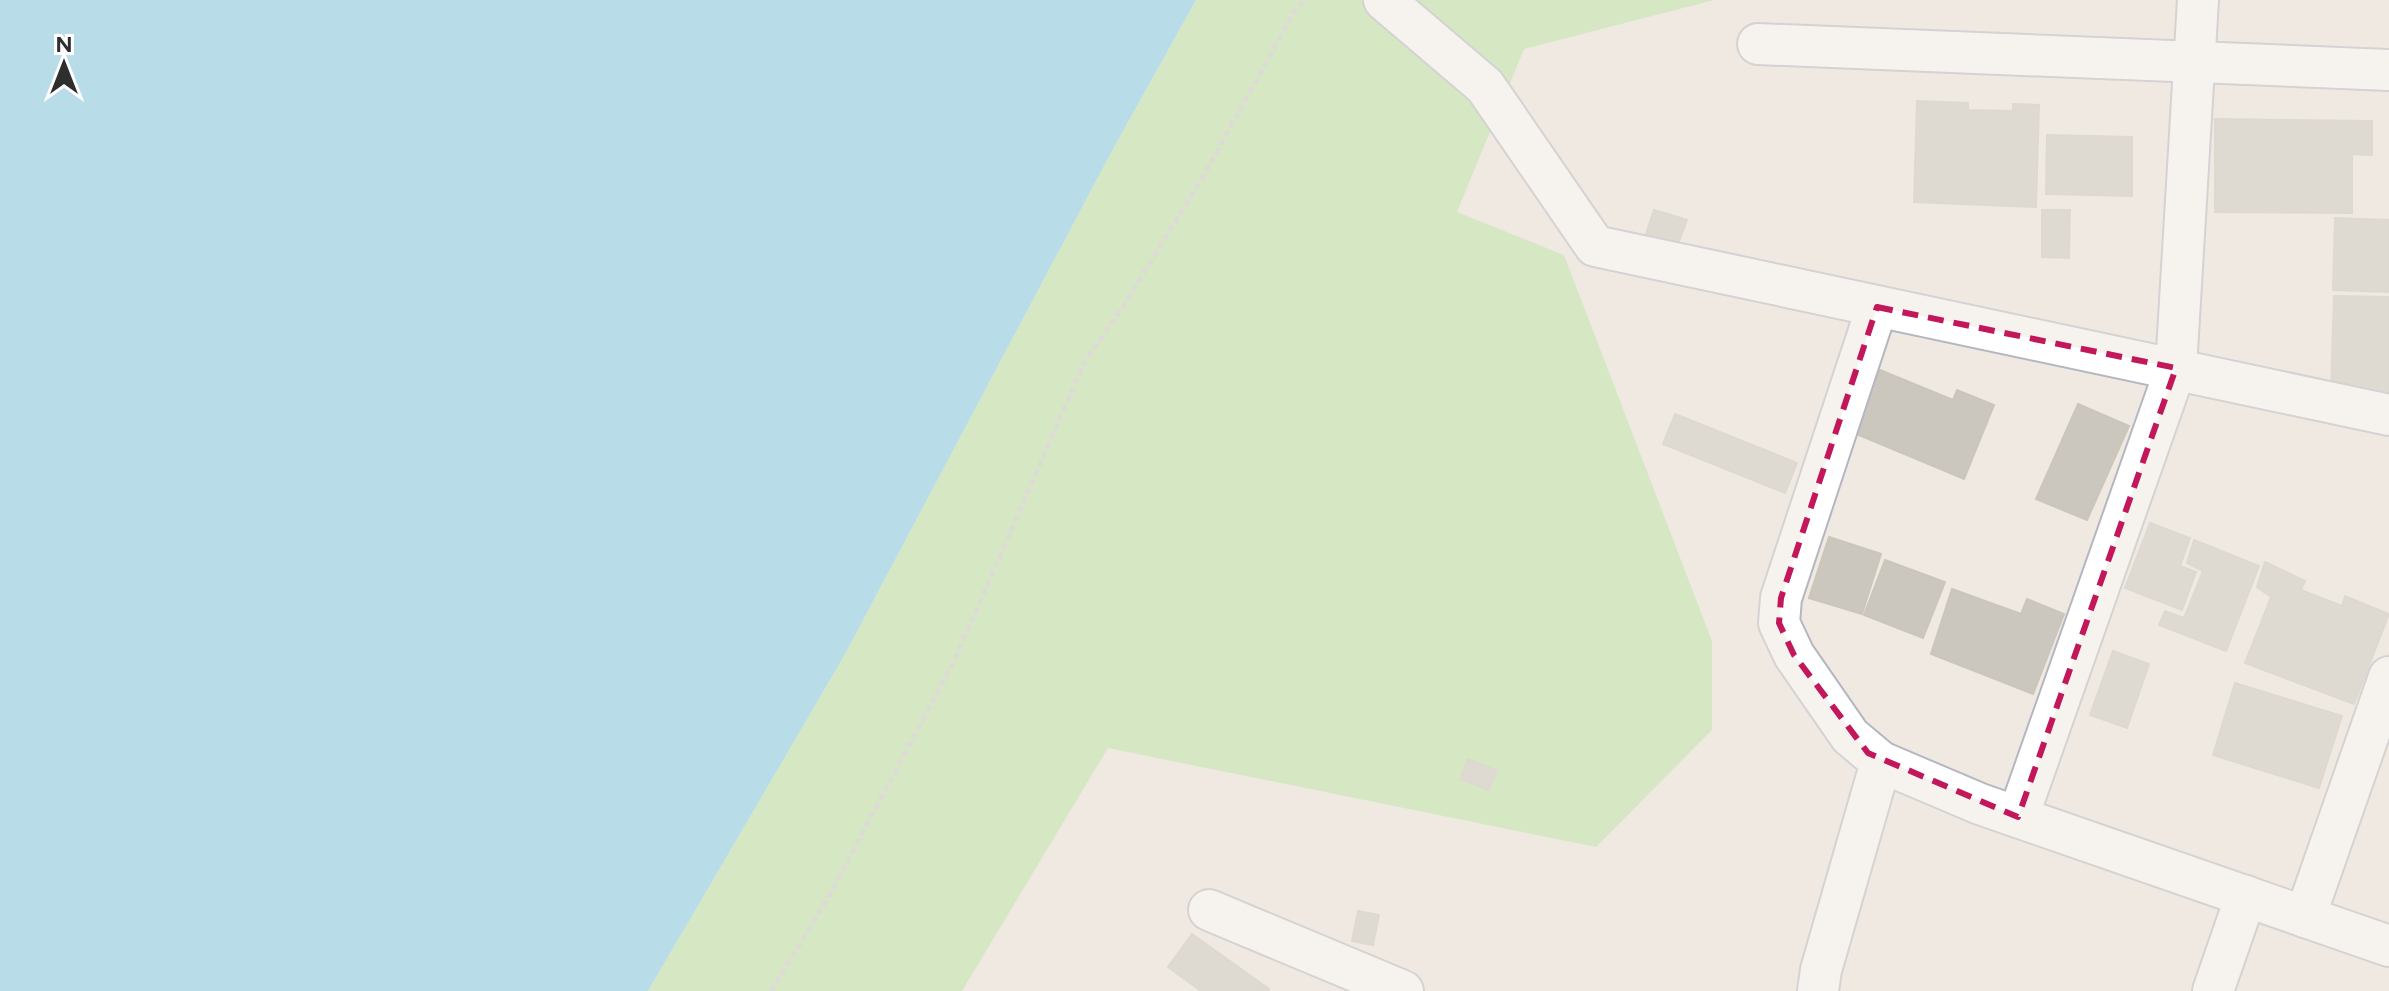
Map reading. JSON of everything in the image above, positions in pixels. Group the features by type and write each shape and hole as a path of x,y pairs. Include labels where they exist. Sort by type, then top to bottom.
{"street":[{"path":"1384,0 1485,86 1595,246 2389,415"},
{"path":"2018,817 2176,368 2198,0"},
{"path":"1758,44 2389,70"},
{"path":"1877,307 1781,598 1779,623 1794,655 1850,736 1881,762 2018,817 2389,946"},
{"path":"2305,917 2389,677"},
{"path":"1818,991 1821,970 1881,762"},
{"path":"2213,991 2246,896"},
{"path":"1209,910 1402,991"}],"path":[{"path":"771,991 829,896 955,659 1085,361 1124,305 1204,175 1295,10 1306,0"}],"highlighted area":[{"path":"1877,307 2176,368 2018,817 1868,753 1794,655 1779,623 1781,598"}],"green space":[{"path":"1196,0 1714,0 1524,49 1457,212 1564,255 1712,641 1712,730 1596,847 1108,748 962,991 648,991 844,656 1113,149"}],"water":[{"path":"0,0 1196,0 1113,149 844,656 648,991 0,991"}],"building":[{"path":"1917,101 1968,103 1968,110 2013,111 2013,104 2039,105 2036,207 1914,202"},
{"path":"2215,119 2372,121 2372,155 2352,154 2352,213 2215,212"},
{"path":"2047,135 2132,137 2132,196 2046,194"},
{"path":"1654,210 1687,220 1678,244 1646,234"},
{"path":"2042,210 2070,210 2069,258 2042,257"},
{"path":"2335,218 2389,220 2389,292 2333,290"},
{"path":"2334,296 2389,297 2389,393 2331,392"},
{"path":"1880,370 1953,400 1957,390 1994,405 1964,479 1854,433"},
{"path":"2078,404 2129,426 2087,520 2036,499"},
{"path":"1675,414 1797,463 1785,493 1663,444"},
{"path":"2150,523 2190,538 2180,566 2196,572 2182,610 2125,588"},
{"path":"1829,537 1881,554 1862,614 1809,598"},
{"path":"2194,540 2259,566 2226,651 2159,625 2165,611 2184,618 2203,571 2187,563"},
{"path":"1885,560 1945,582 1923,638 1864,615"},
{"path":"2265,562 2305,581 2301,590 2342,606 2345,596 2389,614 2354,704 2245,663 2271,597 2257,587"},
{"path":"1952,589 2021,614 2027,599 2064,614 2033,694 1931,654"},
{"path":"2113,651 2149,664 2127,728 2090,715"},
{"path":"2235,683 2342,716 2319,788 2213,755"},
{"path":"1468,759 1497,770 1489,790 1460,779"},
{"path":"1358,911 1379,915 1373,945 1352,941"},
{"path":"1192,934 1269,989 1201,991 1168,967"}]}
